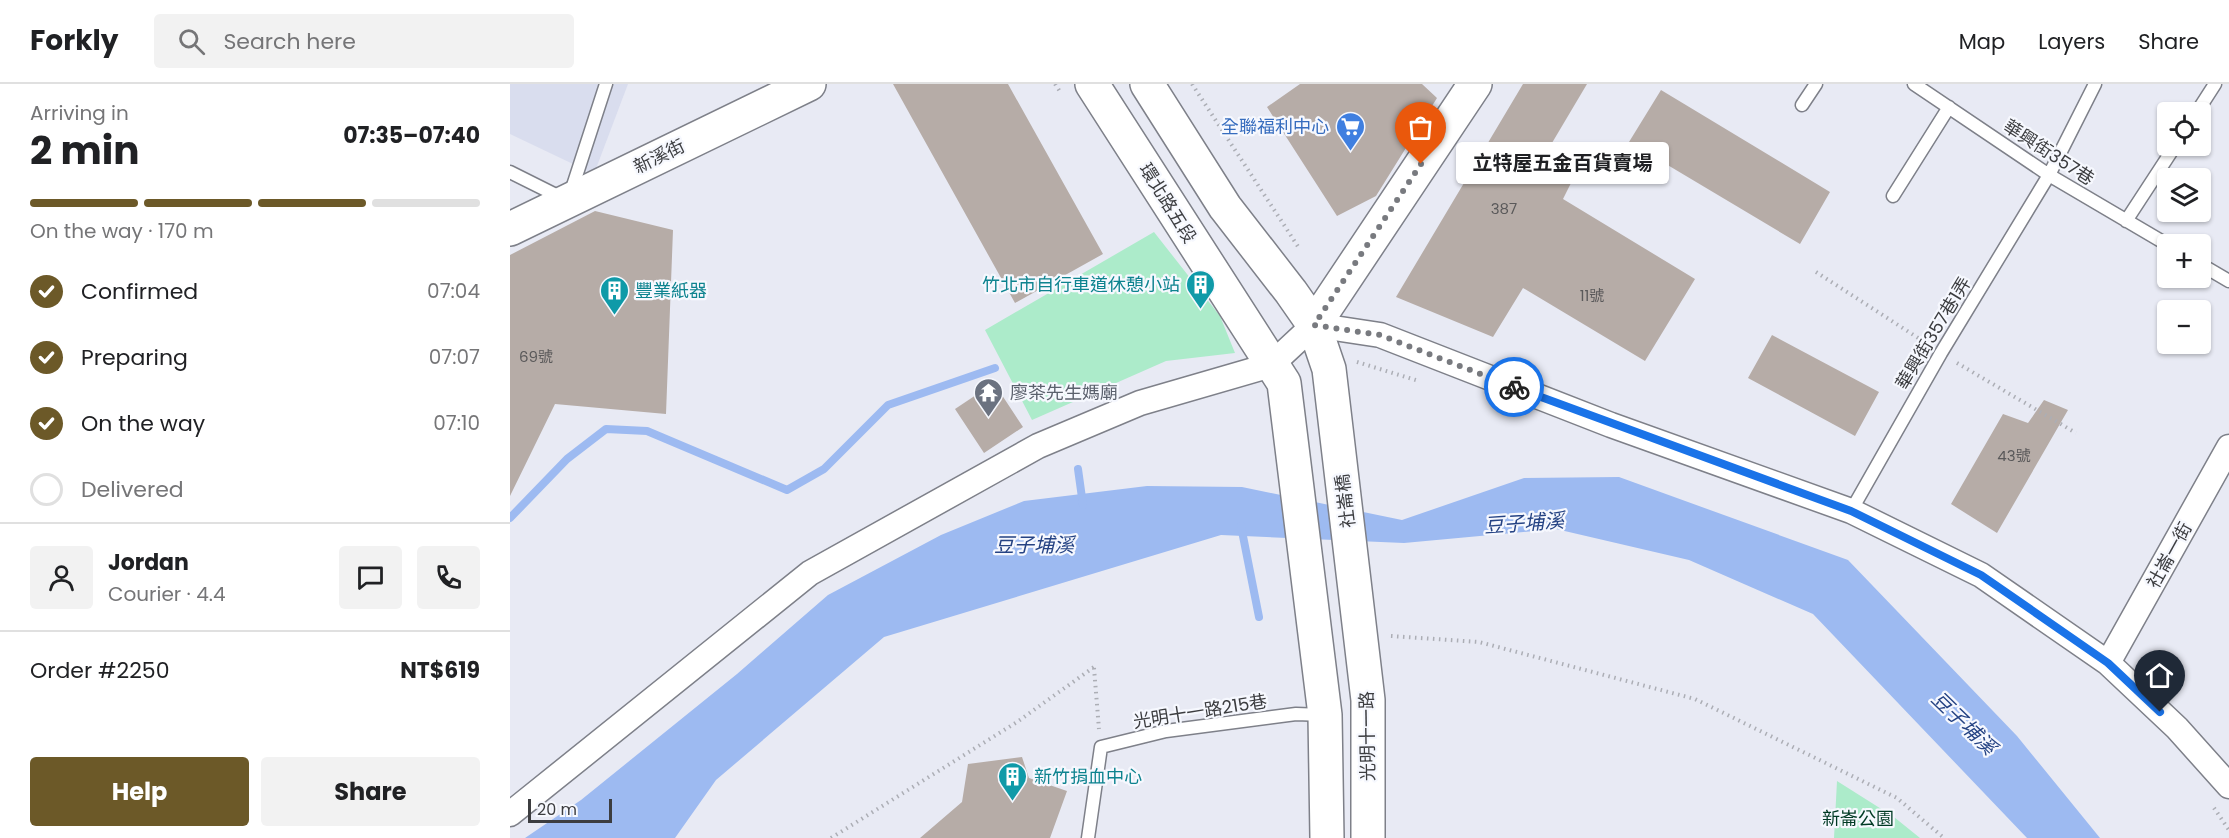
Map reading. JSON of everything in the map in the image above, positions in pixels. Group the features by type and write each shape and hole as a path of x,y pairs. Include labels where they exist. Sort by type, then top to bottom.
{"street":[{"name":"新溪街","path":"510,229 809,84"},
{"name":"環北路五段","path":"1092,84 1278,374"},
{"path":"1147,84 1225,207 1291,292 1341,365"},
{"path":"510,814 810,573 1038,446 1140,403 1278,374 1314,325 1475,84"},
{"path":"1314,325 1380,335 1611,424 1851,511 1981,575 2108,663 2177,728 2229,786"},
{"name":"社崙橋","path":"1341,365 1376,635"},
{"path":"1278,374 1325,715 1327,838"},
{"name":"社崙一街","path":"2108,663 2229,447"},
{"name":"光明十一路","path":"1368,838 1368,700 1376,635"}],"lane":[{"path":"510,172 568,201 606,84"},
{"path":"1802,105 1816,84"},
{"name":"華興街357巷","path":"1914,84 2049,175 2157,239"},
{"name":"華興街357巷1弄","path":"1851,511 1941,353 2049,175 2095,84"},
{"path":"2203,102 2215,84"},
{"path":"1893,196 1949,107"},
{"path":"2126,221 2168,156"},
{"path":"2211,270 2229,281"},
{"name":"光明十一路215巷","path":"1101,747 1166,731 1296,714 1325,715"},
{"path":"1088,838 1101,747"}],"path":[{"path":"1192,84 1302,254"},
{"path":"1341,365 1427,383"},
{"path":"1376,635 1479,642 1695,699 1897,798 1944,838"},
{"path":"831,838 1017,722 1094,667 1101,747"},
{"path":"2210,802 2229,830"}],"shaded area":[{"path":"510,84 628,84 594,174 510,134"}],"green space":[{"path":"1154,232 1220,316 1235,353 1166,361 1032,420 985,330"},
{"name":"新崙公園","path":"1837,781 1894,817 1920,838 1834,838"}],"water":[{"name":"豆子埔溪","path":"1619,477 1848,560 2017,736 2100,838 2027,838 1813,614 1689,560 1556,529 1404,543 1221,535 884,637 716,780 675,838 525,838 581,800 737,674 828,595 941,535 1024,501 1147,486 1242,487 1402,520 1524,478"}],"building":[{"path":"893,84 1008,84 1103,254 1015,303"},
{"name":"全聯福利中心","path":"1300,84 1422,84 1437,98 1376,196 1337,216 1267,107"},
{"path":"1523,84 1587,84 1549,148 1581,163 1563,199 1695,279 1645,361 1523,288 1493,337 1396,297"},
{"path":"1661,90 1830,192 1800,244 1629,142"},
{"name":"豐業紙器","path":"595,211 673,230 666,414 555,404 510,496 510,255"},
{"path":"1772,335 1879,392 1855,436 1748,378"},
{"name":"廖茶先生媽廟","path":"994,383 1023,427 984,453 955,409"},
{"path":"2044,400 2068,410 1997,533 1951,504 2003,414 2028,423"},
{"name":"新竹捐血中心","path":"1022,757 1029,778 1067,791 1050,838 920,838 962,802 968,764"}],"waterway":[{"path":"510,518 567,459 606,429 647,431 787,490 824,469 888,405 995,368"},
{"path":"1078,469 1083,505"},
{"path":"1241,526 1259,617"}],"way so far":[{"path":"1421,164 1314,325 1380,335 1514,387"}],"place":[{"name":"全聯福利中心","path":"1350,152"},
{"name":"立特屋五金百貨賣場","path":"1421,164"},
{"name":"竹北市自行車道休憩小站","path":"1201,310"},
{"name":"豐業紙器","path":"614,316"},
{"name":"廖茶先生媽廟","path":"989,418"},
{"name":"新竹捐血中心","path":"1013,802"}],"route":[{"path":"1514,387 1851,511 1981,575 2108,663 2160,712"}]}
